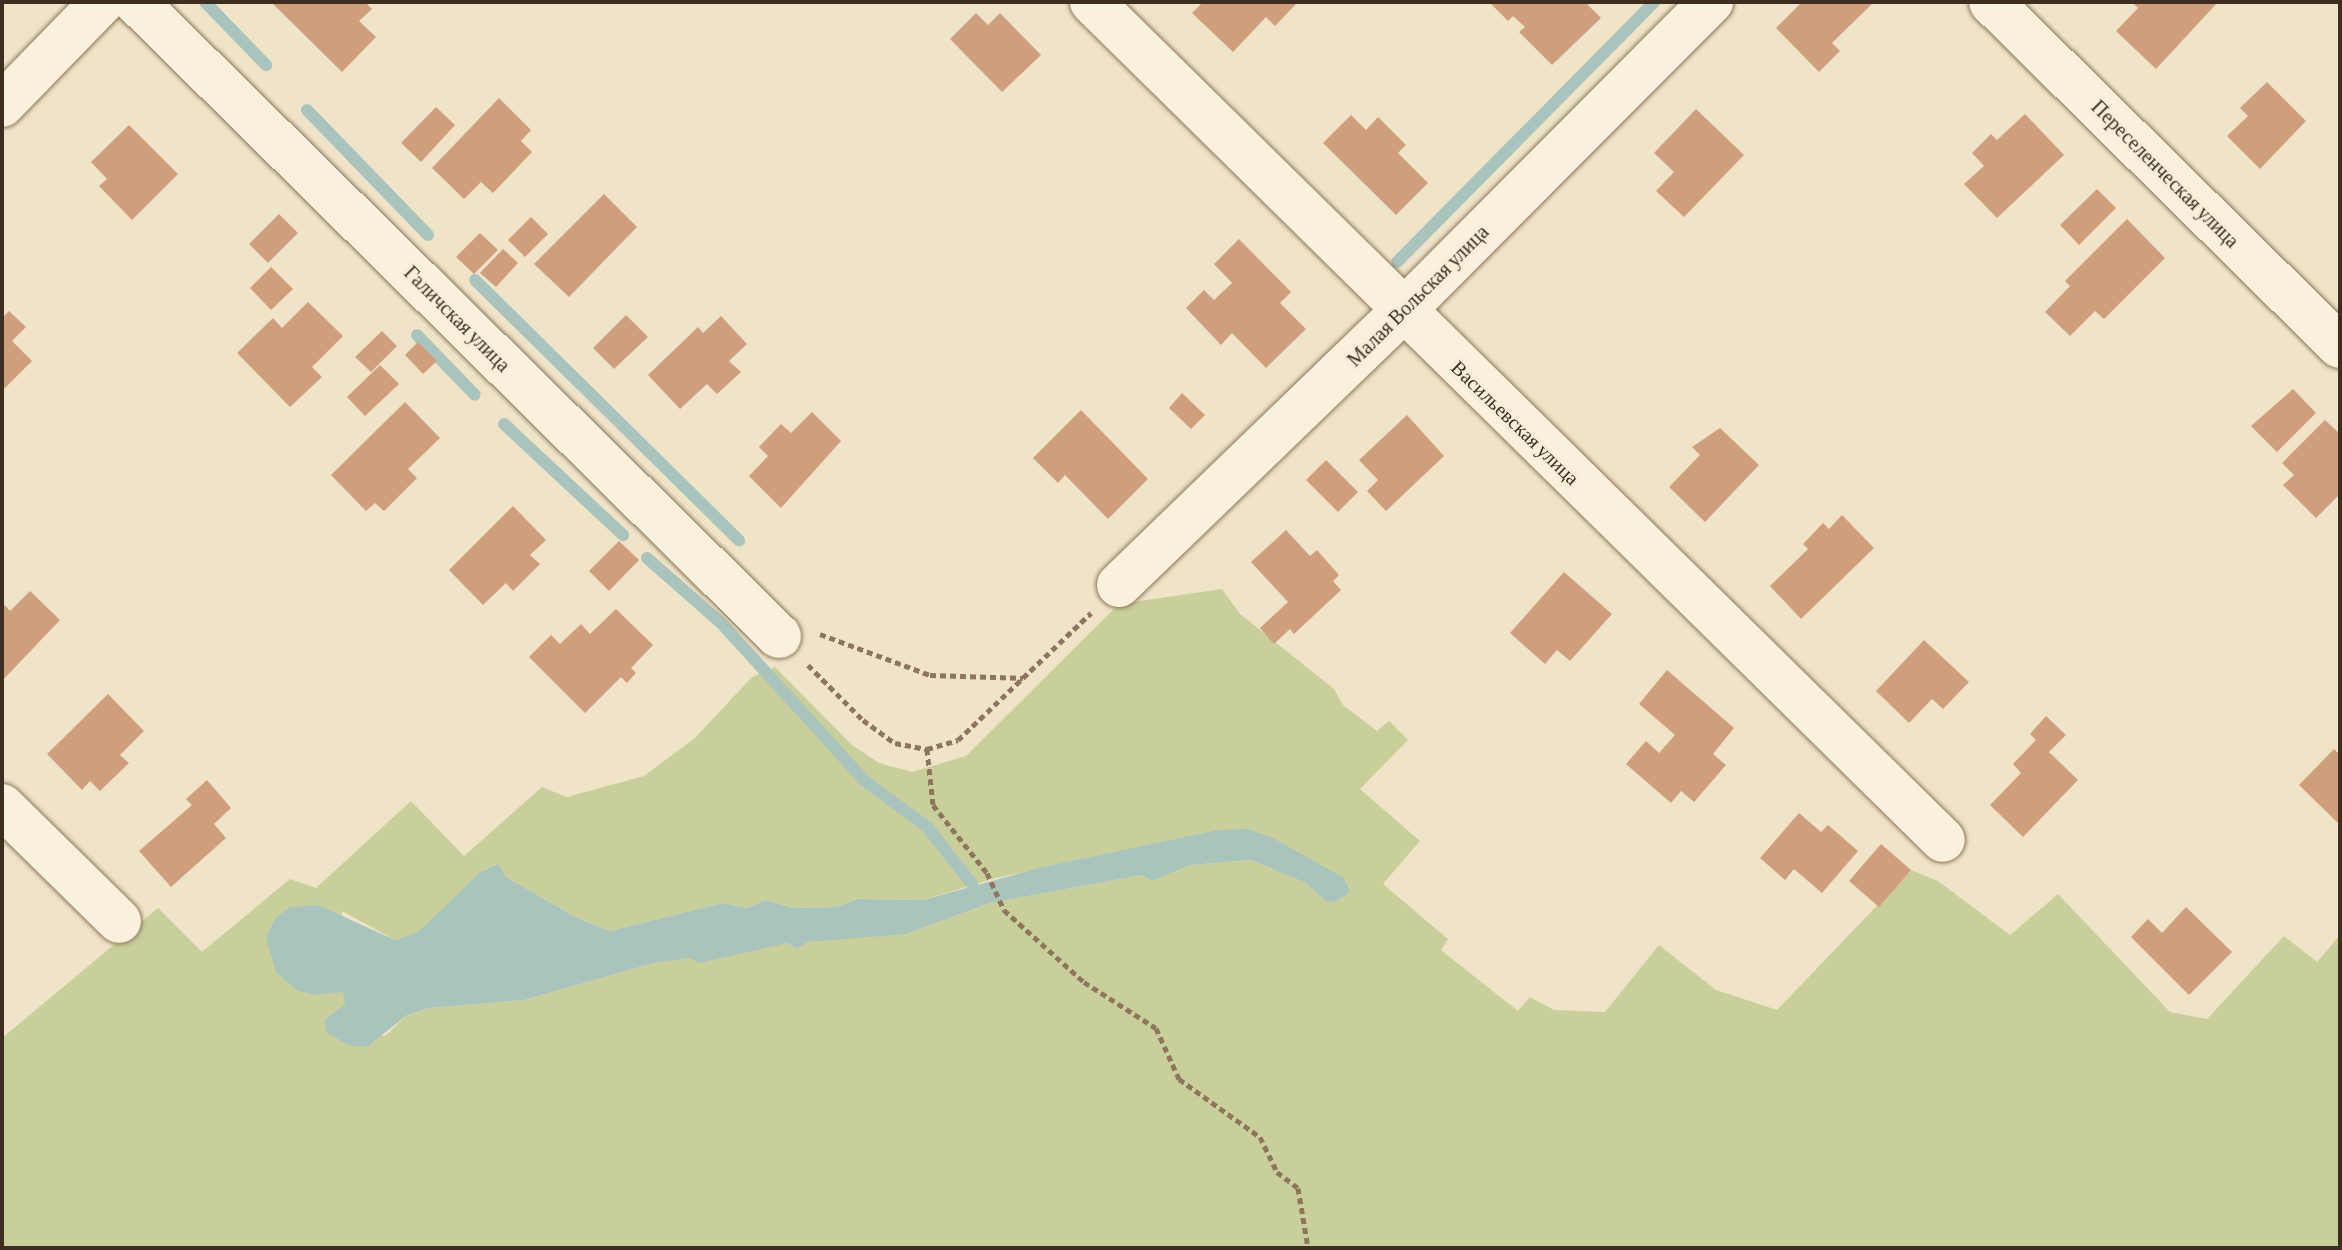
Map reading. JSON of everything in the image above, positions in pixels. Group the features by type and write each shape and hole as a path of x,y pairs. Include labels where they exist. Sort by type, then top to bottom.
{"street":[{"path":"2,105 102,2"},
{"name":"Галичская улица","path":"136,2 779,636"},
{"name":"Васильевская улица","path":"1092,2 1402,312 1943,840"},
{"name":"Малая Вольская улица","path":"1119,585 1402,312 1711,2"},
{"name":"Переселенческая улица","path":"1991,2 2340,346"},
{"path":"2,806 119,921"}],"path":[{"path":"779,636 863,720 895,743 927,749 958,740 1119,585"},
{"path":"779,636 821,634 930,675 1024,678"},
{"path":"927,749 933,805 987,873 1004,910 1084,982 1156,1028 1179,1079 1260,1137 1277,1172 1298,1188 1308,1248"}],"green space":[{"path":"1222,589 1240,614 1334,689 1343,705 1377,731 1389,721 1408,740 1360,789 1420,841 1383,884 1448,939 1441,950 1518,1011 1530,997 1554,1010 1605,1012 1659,945 1716,990 1777,1010 1911,870 1938,881 2010,935 2058,894 2170,1012 2207,1019 2284,936 2317,962 2340,935 2340,1248 2,1248 2,1038 158,908 202,952 290,879 316,888 411,801 464,856 542,787 567,797 644,776 695,738 752,677 775,667 852,745 879,763 912,772 966,756 1119,604","holes":["1217,830 1350,892 1325,901 1306,883 1251,860 1190,865 1152,881 1142,875 990,903 906,934 895,931 808,942 797,949 787,943 654,963 524,1000 429,1008 407,1015 385,1036 325,1019 345,1004 342,911 395,940 419,931 480,872 497,864 506,877 579,919 610,931 723,903 747,908 766,900 792,908 836,907 857,899 923,900 996,878"]}],"water":[{"path":"1247,829 1273,838 1344,878 1350,892 1335,902 1325,901 1306,883 1251,860 1190,865 1152,881 1142,875 990,903 906,934 808,942 797,949 787,943 700,963 690,958 654,963 524,1000 429,1008 407,1015 367,1047 348,1045 326,1032 325,1019 345,1004 343,992 315,995 296,990 276,972 266,938 275,918 290,907 318,905 395,940 419,931 480,872 498,864 506,877 579,919 610,931 723,903 747,908 766,900 792,908 836,907 857,899 923,900 1039,868 1217,830"}],"building":[{"path":"271,2 365,2 372,9 359,21 376,37 342,72"},
{"path":"1203,2 1298,2 1275,26 1266,17 1233,52 1192,13"},
{"path":"1489,2 1585,2 1601,18 1552,65 1519,32 1525,27 1513,16 1508,21"},
{"path":"1802,2 1874,2 1832,43 1840,51 1819,72 1776,28"},
{"path":"2132,2 2218,2 2156,69 2116,31 2138,8"},
{"path":"976,13 988,25 1000,13 1041,55 1002,92 950,39"},
{"path":"2267,82 2306,121 2260,169 2227,136 2248,116 2240,108"},
{"path":"499,98 531,130 521,141 532,152 493,193 481,182 464,199 432,168"},
{"path":"436,107 455,125 421,162 401,143"},
{"path":"1696,109 1744,155 1684,217 1656,191 1674,172 1654,153"},
{"path":"2025,114 2064,155 1997,218 1964,184 1984,166 1972,153 1991,134 1997,140"},
{"path":"1351,115 1366,130 1378,117 1406,145 1398,153 1428,183 1396,215 1323,143"},
{"path":"129,125 178,174 132,220 99,186 107,179 91,162"},
{"path":"2097,189 2116,208 2079,245 2060,225"},
{"path":"604,194 637,227 569,297 534,264"},
{"path":"279,214 298,233 268,263 249,244"},
{"path":"531,217 548,234 525,257 508,240"},
{"path":"2127,219 2165,258 2104,319 2095,311 2070,336 2045,312 2070,286 2065,281"},
{"path":"480,233 498,250 474,274 456,257"},
{"path":"1239,239 1291,292 1280,303 1306,329 1266,368 1232,333 1221,345 1186,308 1204,290 1214,300 1232,283 1214,264"},
{"path":"503,249 518,263 496,287 480,273"},
{"path":"271,267 293,289 271,310 250,288"},
{"path":"308,302 343,336 312,367 322,377 290,407 237,353 273,318 282,328"},
{"path":"9,311 26,327 12,341 32,361 2,391 2,318"},
{"path":"626,315 648,337 614,369 593,348"},
{"path":"721,316 747,344 729,361 741,372 717,394 707,384 680,409 648,375 698,327 703,333"},
{"path":"382,331 397,346 371,372 355,357"},
{"path":"418,342 437,361 423,374 405,355"},
{"path":"380,365 399,384 365,416 347,397"},
{"path":"2293,389 2316,413 2277,452 2251,426"},
{"path":"1182,393 1205,415 1191,429 1169,408"},
{"path":"405,402 440,438 408,469 417,478 384,511 375,503 366,511 331,475"},
{"path":"1081,410 1148,479 1108,519 1065,475 1058,483 1033,458"},
{"path":"812,412 841,441 781,508 749,476 768,456 759,447 781,424 791,433"},
{"path":"1407,415 1444,456 1386,511 1367,491 1378,480 1359,460"},
{"path":"2325,420 2340,434 2340,494 2316,518 2283,485 2294,475 2282,463"},
{"path":"1720,428 1759,465 1705,522 1669,487 1700,455 1692,447"},
{"path":"1326,460 1358,492 1338,512 1306,480"},
{"path":"513,506 546,540 530,555 540,564 513,591 506,583 483,605 449,570"},
{"path":"1842,515 1874,548 1801,619 1770,586 1808,549 1803,544 1823,523 1829,529"},
{"path":"1286,530 1310,556 1317,550 1339,575 1333,581 1341,590 1294,634 1290,629 1274,644 1260,628 1288,602 1251,562"},
{"path":"619,541 639,560 609,591 589,571"},
{"path":"1564,572 1612,614 1570,661 1557,650 1545,664 1510,633"},
{"path":"30,591 60,620 2,681 2,602 10,611"},
{"path":"616,609 653,645 631,668 636,673 627,683 621,677 585,713 529,657 551,635 560,644 581,624 590,634"},
{"path":"1924,640 1969,682 1943,709 1932,699 1909,723 1876,691"},
{"path":"1667,670 1734,728 1713,754 1726,765 1694,802 1681,791 1671,803 1626,764 1646,741 1659,753 1675,735 1639,704"},
{"path":"108,694 144,731 120,755 129,763 100,791 90,781 82,790 47,754"},
{"path":"2046,716 2066,735 2049,752 2078,780 2023,837 1990,805 2021,773 2013,764 2036,740 2030,734"},
{"path":"2334,749 2340,755 2340,825 2299,785"},
{"path":"207,780 231,808 214,824 226,838 171,887 139,851 192,805 186,799"},
{"path":"1799,813 1821,832 1828,825 1858,851 1822,893 1794,869 1785,880 1760,858"},
{"path":"1881,844 1911,870 1879,907 1849,881"},
{"path":"2186,907 2232,952 2189,995 2131,937 2148,919 2162,933"}],"waterway":[{"path":"205,2 266,65"},
{"path":"1397,262 1654,2"},
{"path":"307,110 428,235"},
{"path":"475,280 739,540"},
{"path":"417,335 475,395"},
{"path":"504,424 623,535"},
{"path":"647,558 722,624 865,781 927,827 972,884"}]}
